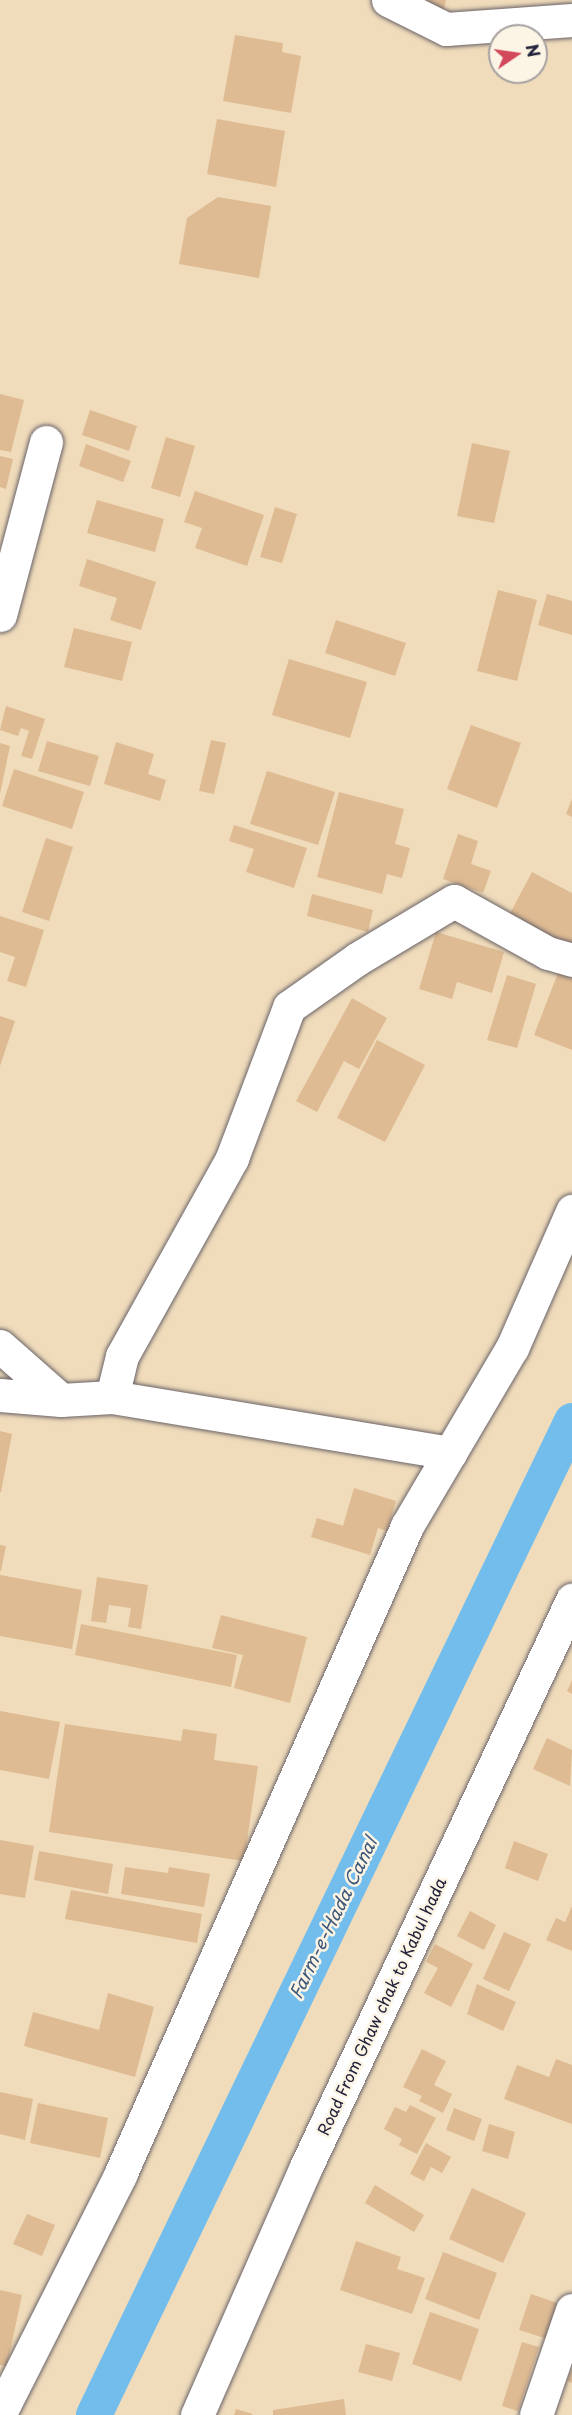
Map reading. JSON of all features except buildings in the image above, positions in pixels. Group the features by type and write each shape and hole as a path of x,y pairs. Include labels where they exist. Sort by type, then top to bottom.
{"street":[{"path":"388,0 446,29 572,21"},
{"path":"0,615 46,442"},
{"path":"112,1397 122,1356 232,1158 289,1007 357,959 454,901 548,953 572,960"},
{"path":"0,2414 120,2175 407,1526 512,1348 572,1211"},
{"path":"0,1346 61,1400"},
{"path":"0,1395 61,1400 112,1397 450,1453"},
{"name":"Road From Ghaw chak to Kabul hada","path":"197,2415 310,2158 572,1600"},
{"path":"536,2415 572,2310"}],"waterway":[{"name":"Farm-e-Hada Canal","path":"94,2415 572,1421"}]}
